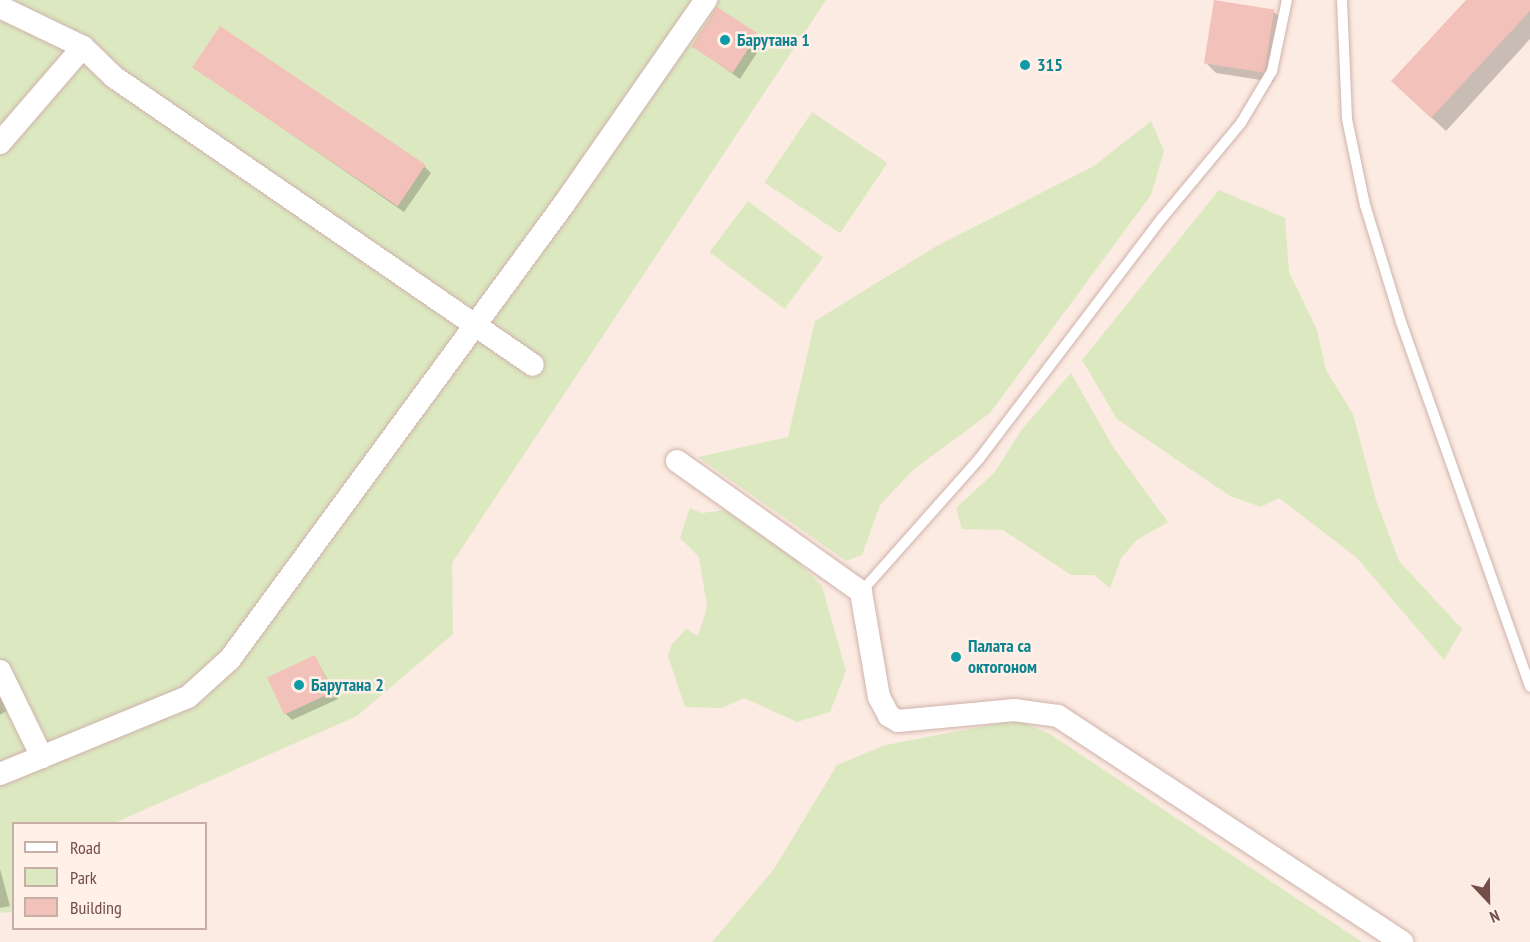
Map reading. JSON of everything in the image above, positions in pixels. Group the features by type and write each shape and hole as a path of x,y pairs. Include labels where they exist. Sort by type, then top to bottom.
{"street":[{"path":"0,774 188,697 230,659 474,328 706,0"},
{"path":"0,7 83,47 114,77 474,328 533,365"},
{"path":"0,143 83,47"},
{"path":"677,461 861,592 879,697 889,716 898,721 1014,710 1058,716 1402,942"},
{"path":"0,671 42,757"}],"lane":[{"path":"861,592 972,467 1163,216 1241,123 1272,71 1287,0"},
{"path":"1342,0 1347,119 1365,206 1401,322 1530,687"}],"green space":[{"path":"0,0 826,0 452,563 453,634 357,716 116,822 12,822 12,912 0,913"},
{"path":"812,112 887,163 840,233 764,182"},
{"path":"1151,121 1164,151 1151,195 990,413 913,470 880,505 862,555 846,561 698,457 788,437 815,321 935,247 1094,166"},
{"path":"1219,190 1285,218 1289,272 1317,330 1326,370 1353,414 1376,500 1399,561 1462,629 1444,660 1357,558 1279,498 1261,507 1230,496 1117,419 1082,360"},
{"path":"748,201 823,258 785,309 709,252"},
{"path":"1071,373 1113,447 1168,522 1137,540 1122,557 1110,588 1094,575 1071,575 1003,530 962,529 956,508 995,472 1022,429"},
{"path":"690,508 702,513 725,510 794,558 822,586 846,671 830,712 797,722 744,698 722,708 685,707 668,656 672,644 686,629 698,636 707,607 699,557 680,538"},
{"path":"1017,720 1050,734 1362,942 712,942 774,869 837,765 885,745"}],"building":[{"path":"1214,0 1274,10 1264,73 1204,63"},
{"path":"1466,0 1530,0 1530,11 1431,118 1391,81"},
{"name":"Барутана 1","path":"717,7 758,34 732,73 691,46"},
{"path":"220,26 426,165 398,206 192,67"},
{"name":"Барутана 2","path":"315,655 332,692 284,715 267,677"}],"place":[{"name":"Барутана 1","path":"725,40"},
{"name":"315","path":"1025,65"},
{"name":"Палата са октогоном","path":"956,657"},
{"name":"Барутана 2","path":"299,685"}]}
